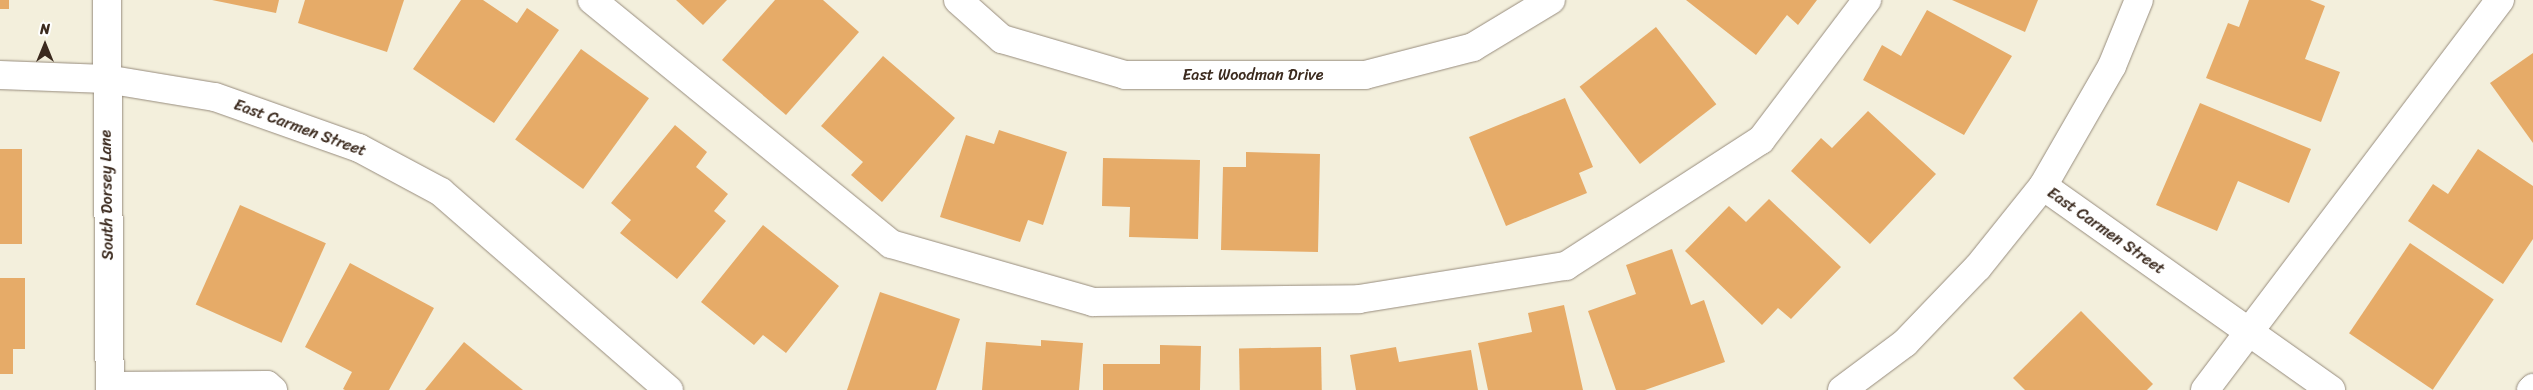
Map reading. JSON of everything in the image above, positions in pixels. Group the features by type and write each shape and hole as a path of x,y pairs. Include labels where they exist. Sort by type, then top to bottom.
{"street":[{"name":"South Dorsey Lane","path":"107,0 106,80 110,388"},
{"path":"592,0 891,244 1093,302 1359,300 1566,266 1761,140 1867,0"},
{"name":"East Woodman Drive","path":"958,0 1002,39 1125,75 1365,75 1474,47 1551,0"},
{"path":"2043,186 2112,66 2139,0"},
{"path":"2205,390 2500,0"},
{"name":"East Carmen Street","path":"0,75 106,80 215,97 359,148 441,192 669,390"},
{"name":"East Carmen Street","path":"1842,390 1905,343 1978,267 2043,186 2330,390"},
{"path":"110,388 267,385 273,390"}],"building":[{"path":"0,0 9,0 9,9 0,9"},
{"path":"212,0 279,0 276,13"},
{"path":"305,0 404,0 387,52 298,23"},
{"path":"461,0 483,0 517,23 527,8 559,30 494,123 413,69"},
{"path":"676,0 727,0 703,25"},
{"path":"775,0 823,0 859,32 786,115 722,60"},
{"path":"1686,0 1817,0 1798,25 1787,15 1756,55"},
{"path":"1952,0 2038,0 2025,32"},
{"path":"2249,0 2310,0 2325,6 2305,59 2340,72 2321,122 2206,78 2228,23 2239,27"},
{"path":"1927,10 2012,56 1964,135 1863,80 1882,45 1901,56"},
{"path":"1656,27 1716,104 1640,164 1580,87"},
{"path":"581,49 649,98 583,189 515,140"},
{"path":"2533,53 2533,143 2490,83"},
{"path":"883,56 955,118 882,202 851,175 863,162 821,126"},
{"path":"1565,98 1593,167 1579,173 1587,193 1506,226 1469,137"},
{"path":"2200,103 2311,149 2289,203 2238,181 2217,231 2156,205"},
{"path":"1868,111 1936,174 1870,244 1791,171 1821,138 1832,148"},
{"path":"675,125 707,152 696,167 728,194 714,211 726,221 677,279 620,233 631,220 611,203"},
{"path":"999,130 1067,152 1043,225 1028,220 1020,242 940,217 966,135 994,144"},
{"path":"0,149 22,149 22,244 0,244"},
{"path":"2478,149 2533,186 2533,239 2503,284 2408,221 2433,184 2448,194"},
{"path":"1246,152 1320,154 1318,252 1221,250 1223,167 1246,167"},
{"path":"1103,158 1200,160 1198,239 1129,237 1130,207 1102,206"},
{"path":"1769,199 1841,267 1791,319 1778,308 1762,325 1685,251 1729,206 1746,222"},
{"path":"240,205 326,243 282,343 196,305"},
{"path":"763,225 839,286 786,353 763,335 754,345 701,302"},
{"path":"2410,243 2494,299 2433,390 2349,333"},
{"path":"1672,249 1691,305 1704,300 1725,362 1645,390 1616,390 1588,311 1636,294 1626,265"},
{"path":"350,263 434,308 389,390 343,389 352,372 305,347"},
{"path":"0,278 25,278 25,349 13,349 13,374 0,374"},
{"path":"880,292 960,319 936,390 847,390"},
{"path":"1564,305 1583,390 1488,390 1478,343 1532,332 1528,313"},
{"path":"2081,311 2153,384 2147,390 2025,390 2013,378"},
{"path":"1041,340 1083,343 1079,390 982,390 986,342 1041,346"},
{"path":"464,342 523,390 425,390"},
{"path":"1160,345 1201,346 1200,390 1103,390 1103,364 1160,364"},
{"path":"1321,347 1322,390 1240,390 1239,348"},
{"path":"1396,347 1399,362 1471,350 1478,390 1356,390 1350,355"}]}
